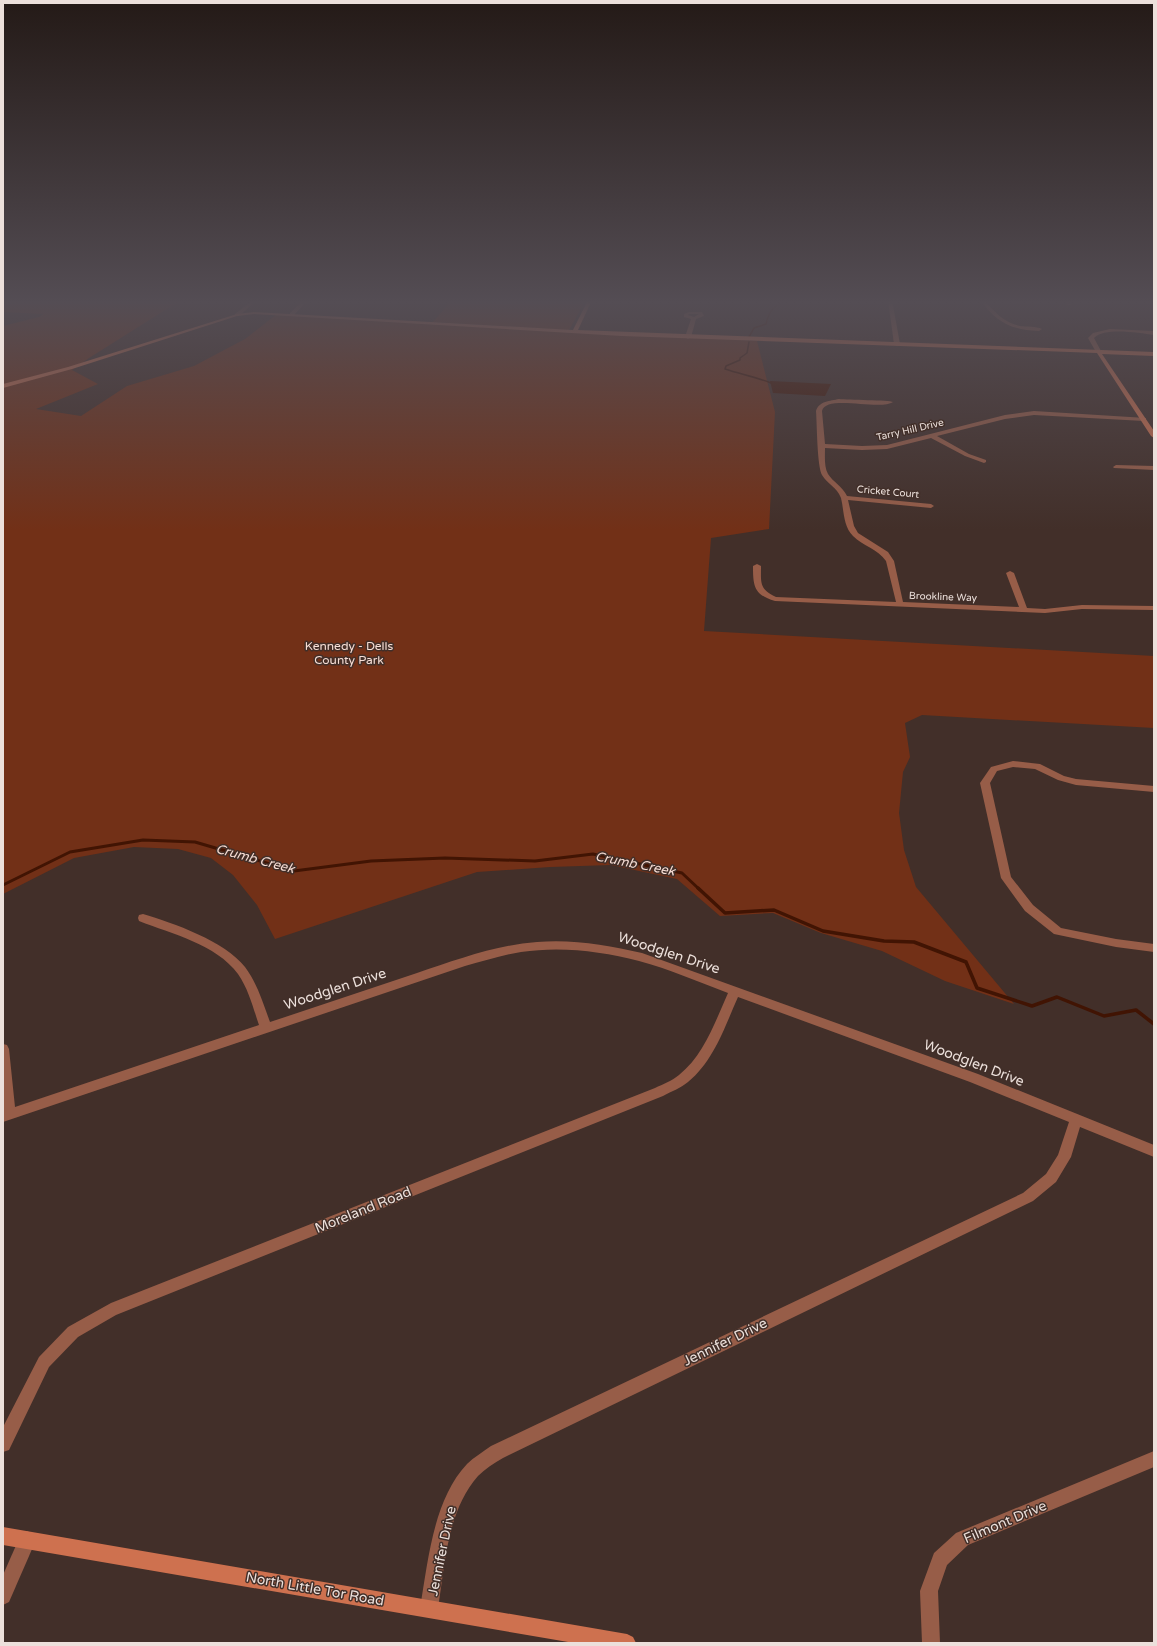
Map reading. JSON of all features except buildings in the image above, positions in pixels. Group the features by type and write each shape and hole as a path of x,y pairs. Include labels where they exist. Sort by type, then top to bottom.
{"street":[{"path":"3,386 39,377"},
{"path":"1115,377 1154,436"},
{"path":"890,402 874,403 839,401 824,404 818,411 822,459 825,474 840,490 844,498 850,526 855,534 884,554 890,561 900,605"},
{"name":"Tarry Hill Drive","path":"822,446 887,447 1005,417 1034,413 1144,419"},
{"path":"932,436 967,456 984,461"},
{"path":"1116,467 1154,468"},
{"name":"Cricket Court","path":"844,498 931,506"},
{"name":"Brookline Way","path":"757,566 757,587 763,594 775,598 1045,611 1082,607 1154,608"},
{"path":"1010,573 1024,610"},
{"path":"1154,789 1076,782 1061,778 1038,766 1013,764 994,769 985,783 1006,878 1029,908 1058,931 1116,943 1154,948"},
{"path":"143,918 216,948 237,964 252,988 266,1027"},
{"name":"Woodglen Drive","path":"6,1115 464,962 503,951 541,946 573,945 642,957 974,1078 1154,1151"},
{"name":"Moreland Road","path":"3,1444 44,1362 73,1332 111,1310 658,1092 683,1078 701,1059 713,1039 735,991"},
{"path":"3,1049 6,1115"},
{"name":"Jennifer Drive","path":"429,1608 442,1538 452,1501 471,1472 497,1452 1028,1197 1051,1178 1064,1157 1076,1119"},
{"name":"Filmont Drive","path":"931,1643 929,1591 940,1559 962,1539 1154,1459"},
{"name":"North Little Tor Road","path":"3,1536 429,1608 600,1641 626,1643"},
{"path":"3,1596 27,1540"}],"green space":[{"name":"Kennedy - Dells County Park","path":"3,377 85,377 98,384 36,409 81,416 127,386 158,377 766,377 775,412 769,529 711,538 704,631 1154,656 1154,728 922,715 905,723 910,757 903,772 899,813 904,850 916,887 1014,1004 945,981 882,951 821,933 773,913 720,916 677,879 611,865 477,872 275,939 257,905 233,875 211,858 178,849 134,847 74,858 3,894"}],"shaded area":[{"path":"770,381 831,384 825,396 773,393"}],"waterway":[{"path":"752,377 771,383"},
{"name":"Crumb Creek","path":"3,885 70,852 143,840 195,842 294,871 371,861 445,858 535,861 593,854 682,873 699,889"},
{"name":"Crumb Creek","path":"698,888 725,913 774,910 823,931 884,941 914,942 966,962 977,988 1032,1006 1057,997 1104,1016 1136,1010 1154,1024"}]}
